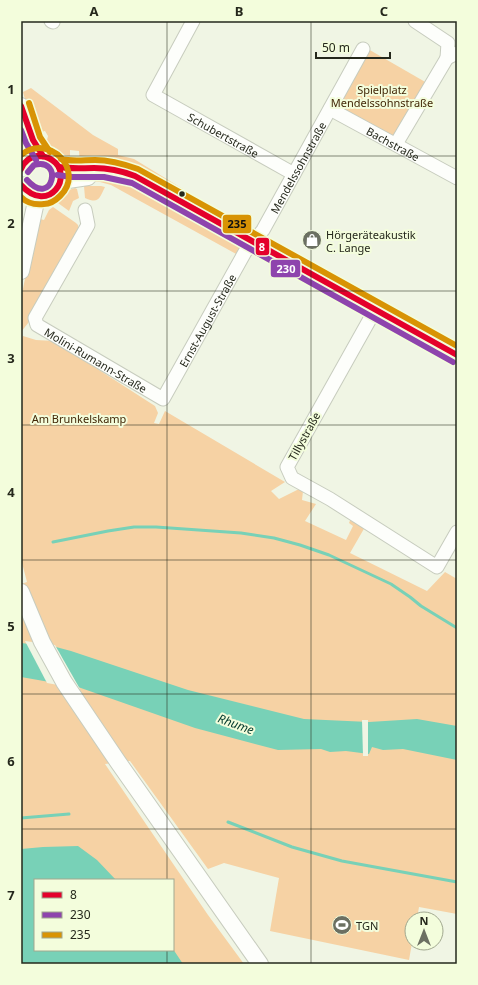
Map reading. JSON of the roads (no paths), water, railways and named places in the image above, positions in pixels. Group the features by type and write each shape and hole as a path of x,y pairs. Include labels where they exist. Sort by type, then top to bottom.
{"main road":[{"path":"21,106 34,140 43,156"},
{"path":"21,136 26,149 23,166"},
{"path":"21,184 30,195 44,197 56,191 60,185 61,179 59,167 52,159 43,156 33,157 23,166"},
{"path":"59,167 67,169 111,169 123,172 152,184 171,197 457,355"},
{"path":"60,185 68,180 100,175 130,180 162,195 171,197"},
{"path":"21,271 37,197"},
{"path":"21,592 42,642 64,682 118,762 260,964"}],"street":[{"name":"Schubertstraße","path":"193,21 152,95 294,174"},
{"path":"396,144 452,55 448,43 415,21"},
{"name":"Mendelssohnstraße","path":"253,242 263,230 363,49"},
{"name":"Bachstraße","path":"330,109 457,178"},
{"name":"Molini-Rumann-Straße","path":"85,210 88,225 35,318 37,325 162,399"},
{"name":"Ernst-August-Straße","path":"162,399 245,252 253,242"},
{"name":"Tillystraße","path":"374,310 287,467 292,478 330,499 437,567 457,532"}],"water":[{"name":"Rhume","path":"21,643 56,647 71,651 188,690 304,719 369,722 417,719 457,726 457,760 403,749 383,750 372,747 369,754 346,751 330,752 321,749 278,750 195,728 78,687 21,677"},
{"path":"78,846 97,860 115,879 34,879 34,951 174,950 183,964 21,964 21,849"}],"waterway":[{"path":"53,542 134,527 156,527 241,533 274,538 329,555 391,584 421,606 457,628"},
{"path":"21,818 69,814"},
{"path":"228,822 292,847 342,861 457,882"}],"place":[{"name":"Hörgeräteakustik C. Lange","path":"312,240"},
{"name":"TGN","path":"342,925"}],"park label":[{"name":"Spielplatz Mendelssohnstraße","path":"382,95"},
{"name":"Am Brunkelskamp","path":"79,418"}]}
